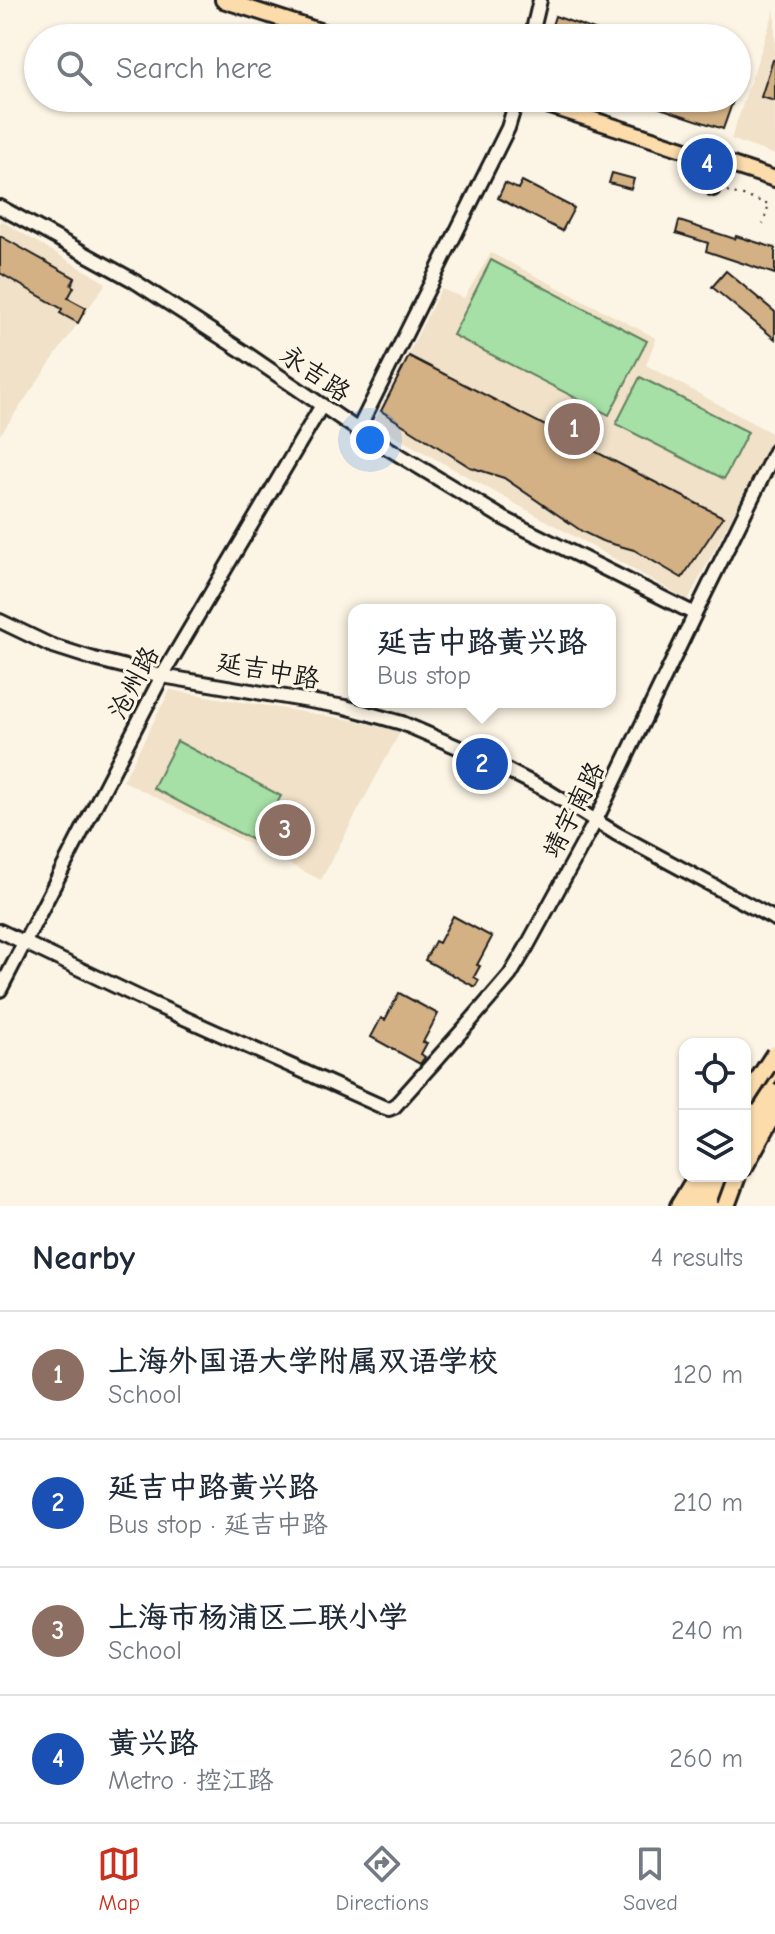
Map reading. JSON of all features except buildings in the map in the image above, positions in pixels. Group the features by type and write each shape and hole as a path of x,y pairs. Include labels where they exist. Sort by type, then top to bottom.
{"highway":[{"path":"751,1092 775,1052"},
{"path":"751,1122 775,1065"},
{"path":"751,1123 775,1093"},
{"path":"679,1206 693,1182"},
{"path":"699,1206 713,1182"},
{"path":"713,1206 726,1182"},
{"path":"724,1206 735,1182"}],"main road":[{"path":"223,0 298,24"},
{"path":"569,112 775,179"},
{"path":"751,1156 775,1113"},
{"path":"689,1206 702,1182"}],"street":[{"path":"534,24 540,0"},
{"path":"358,430 508,128 513,112"},
{"path":"714,188 722,162"},
{"name":"永吉路","path":"0,207 131,279 358,430 503,518 695,614"},
{"name":"沧州路","path":"0,990 162,676 322,405"},
{"name":"靖宇南路","path":"25,942 153,1004 383,1107 389,1109 399,1103 510,975 596,820 775,451"},
{"name":"延吉中路","path":"0,621 50,645 162,676 348,708"},
{"name":"延吉中路","path":"349,708 402,723 483,758 775,919"},
{"path":"0,931 25,942"}],"path":[{"path":"714,188 769,204 763,224"}],"shaded area":[{"path":"775,9 775,155 731,139 740,112 751,112 751,80"},
{"path":"0,220 106,283 0,435"},
{"path":"491,253 656,338 646,365 775,435 688,600 373,424 441,289 464,298"},
{"path":"170,690 352,720 400,732 321,880 123,781"}],"green space":[{"path":"491,260 647,341 609,415 453,335"},
{"path":"640,377 748,432 724,479 616,424"},
{"path":"177,741 281,796 256,842 153,788"}],"place":[{"name":"黄兴路","path":"707,164"},
{"name":"上海外国语大学附属双语学校","path":"574,429"},
{"name":"延吉中路黄兴路","path":"482,764"},
{"name":"上海市杨浦区二联小学","path":"285,830"}]}
